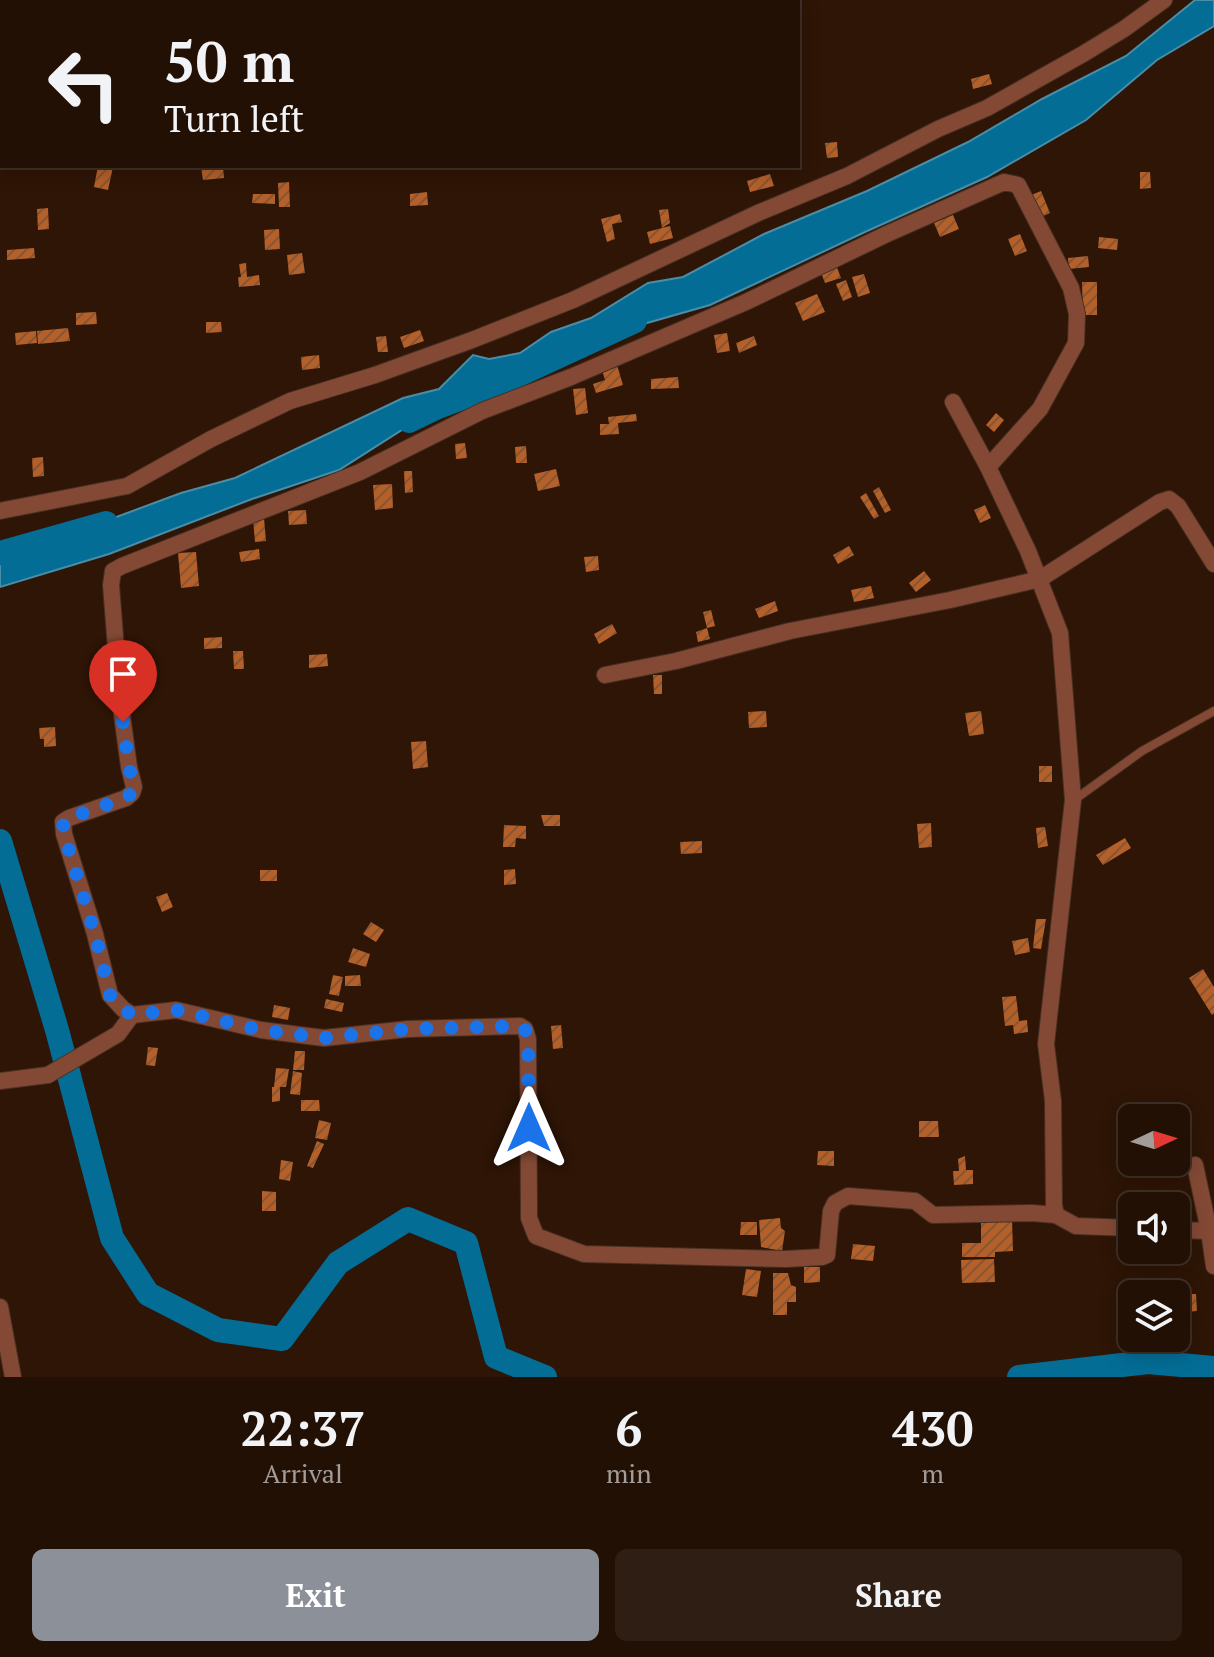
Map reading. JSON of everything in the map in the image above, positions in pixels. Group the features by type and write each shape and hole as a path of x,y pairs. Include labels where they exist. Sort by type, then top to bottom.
{"street":[{"path":"0,511 127,486 211,439 290,401 375,375 573,300 758,213 847,176 938,129 987,108 1124,29 1164,0"},
{"path":"988,467 1040,409 1076,343 1077,314 1071,288 1018,185 1004,182 746,302 571,377 482,411 360,472 113,571 111,585 120,700 134,787 126,798 63,822 64,834 110,995 132,1015 176,1010 261,1030 324,1038 408,1029 520,1026 525,1029 528,1039 529,1218 536,1236 584,1254 786,1259 822,1257 827,1255 831,1211 835,1203 848,1196 915,1201 933,1215 1032,1213 1056,1215 1076,1226 1118,1228"},
{"path":"953,402 988,467 1040,579 1060,633 1073,800 1046,1044 1053,1101 1056,1215"},
{"path":"605,675 676,661 790,631 1040,579 1169,499 1178,506 1214,564"},
{"path":"0,1081 48,1075 118,1034 132,1015"},
{"path":"1195,1165 1214,1266"},
{"path":"1190,1230 1209,1231"},
{"path":"0,1307 13,1377"}],"lane":[{"path":"1073,800 1142,751 1214,711"}],"water":[{"path":"1195,0 1214,0 1214,26 1157,60 1086,120 987,177 710,305 605,335 501,383 438,407 339,470 252,499 109,554 0,587 0,555 76,532 181,493 235,478 403,398 439,389 473,355 489,359 520,353 551,332 591,318 648,283 683,277 764,234 867,191 968,142 1126,56"}],"building":[{"path":"989,74 992,84 973,89 971,79"},
{"path":"837,142 838,157 827,158 825,143"},
{"path":"98,168 113,168 108,190 94,187"},
{"path":"201,168 223,168 224,178 203,180"},
{"path":"1140,172 1150,172 1151,188 1140,189"},
{"path":"770,174 774,186 750,192 747,181"},
{"path":"289,182 290,207 279,207 278,183"},
{"path":"1041,191 1050,213 1039,218 1029,196"},
{"path":"427,192 428,205 410,206 410,194"},
{"path":"253,194 275,194 275,204 252,203"},
{"path":"48,208 49,229 38,230 37,209"},
{"path":"668,209 670,223 662,228 659,210"},
{"path":"620,214 622,222 612,224 615,239 607,242 601,219"},
{"path":"953,215 959,229 940,237 934,223"},
{"path":"670,226 673,238 650,244 647,232"},
{"path":"279,229 280,249 265,250 264,230"},
{"path":"1020,234 1027,251 1015,256 1008,239"},
{"path":"1099,237 1118,239 1117,250 1098,248"},
{"path":"34,248 35,258 7,260 7,250"},
{"path":"302,253 305,273 289,275 287,255"},
{"path":"1088,256 1089,267 1069,269 1068,258"},
{"path":"246,263 247,277 259,275 260,285 239,287 239,264"},
{"path":"836,265 841,278 825,283 820,270"},
{"path":"864,274 870,293 858,297 852,277"},
{"path":"846,280 852,297 843,301 836,284"},
{"path":"1082,282 1097,282 1097,315 1083,315"},
{"path":"817,294 825,312 803,321 795,303"},
{"path":"96,312 97,324 76,325 76,313"},
{"path":"206,322 221,322 222,332 206,333"},
{"path":"68,328 70,341 38,344 37,331"},
{"path":"420,330 424,341 404,348 400,337"},
{"path":"36,331 37,343 16,345 15,333"},
{"path":"727,333 730,351 717,353 714,335"},
{"path":"386,336 388,352 378,352 376,337"},
{"path":"754,336 757,345 739,353 736,343"},
{"path":"319,355 320,368 302,370 301,357"},
{"path":"617,365 623,385 596,393 593,384 605,380 602,370"},
{"path":"678,377 679,388 651,389 651,379"},
{"path":"585,388 588,413 576,415 573,389"},
{"path":"996,413 1004,420 994,432 986,425"},
{"path":"636,414 637,421 618,423 619,434 600,435 600,424 609,424 608,417"},
{"path":"465,443 467,458 456,459 455,444"},
{"path":"526,446 527,463 516,463 515,447"},
{"path":"43,457 44,476 33,477 32,458"},
{"path":"556,469 560,486 538,491 534,474"},
{"path":"404,471 412,471 413,492 405,493"},
{"path":"392,484 393,508 375,510 373,485"},
{"path":"879,487 891,510 885,513 873,491"},
{"path":"866,493 879,516 874,519 860,497"},
{"path":"985,505 991,518 980,523 974,510"},
{"path":"306,510 307,524 289,525 288,511"},
{"path":"264,518 266,541 255,542 253,519"},
{"path":"849,546 854,555 838,564 833,555"},
{"path":"259,549 260,559 241,562 239,552"},
{"path":"196,552 199,586 181,588 178,553"},
{"path":"598,556 599,570 586,572 584,557"},
{"path":"924,571 931,580 916,592 909,583"},
{"path":"871,586 874,598 854,602 851,590"},
{"path":"775,601 778,611 759,618 755,609"},
{"path":"711,610 715,626 707,628 703,612"},
{"path":"612,624 617,633 599,644 594,634"},
{"path":"707,628 710,639 698,642 696,632"},
{"path":"222,637 222,648 204,649 204,638"},
{"path":"233,651 243,651 244,669 234,669"},
{"path":"327,654 328,666 309,668 309,655"},
{"path":"653,675 662,675 662,694 654,694"},
{"path":"766,711 767,727 749,728 748,712"},
{"path":"981,711 984,734 969,736 965,713"},
{"path":"55,727 56,746 44,747 39,728"},
{"path":"426,741 428,767 413,769 411,742"},
{"path":"1039,766 1052,766 1052,782 1039,782"},
{"path":"541,815 560,815 560,826 544,826"},
{"path":"931,823 932,847 919,848 917,824"},
{"path":"504,825 526,826 526,839 516,838 515,847 503,847"},
{"path":"1045,827 1048,846 1038,848 1036,828"},
{"path":"1125,838 1131,848 1103,865 1096,855"},
{"path":"702,841 702,853 681,854 680,842"},
{"path":"515,869 516,884 504,885 504,870"},
{"path":"260,870 277,870 277,881 260,881"},
{"path":"167,893 173,907 162,912 156,897"},
{"path":"1036,919 1046,919 1041,949 1033,948"},
{"path":"371,922 384,930 376,942 363,934"},
{"path":"1028,938 1030,952 1015,955 1012,941"},
{"path":"353,948 370,954 366,967 348,962"},
{"path":"1203,969 1214,987 1212,1015 1189,978"},
{"path":"333,975 343,977 339,996 329,994"},
{"path":"360,975 361,986 345,986 345,976"},
{"path":"1016,996 1019,1021 1027,1020 1028,1032 1014,1034 1013,1025 1005,1026 1002,997"},
{"path":"326,999 344,1003 342,1012 324,1008"},
{"path":"274,1005 290,1008 288,1020 272,1017"},
{"path":"561,1025 563,1048 553,1049 551,1026"},
{"path":"148,1047 158,1048 155,1066 146,1065"},
{"path":"295,1051 305,1051 304,1070 293,1070"},
{"path":"276,1068 289,1069 286,1087 280,1087 280,1101 272,1102 272,1087"},
{"path":"293,1071 302,1073 300,1095 290,1094"},
{"path":"301,1100 319,1100 320,1111 301,1111"},
{"path":"319,1120 331,1123 327,1140 315,1138"},
{"path":"919,1121 938,1121 939,1137 919,1137"},
{"path":"317,1141 324,1144 313,1168 307,1166"},
{"path":"818,1151 834,1151 834,1166 817,1165"},
{"path":"965,1156 966,1170 973,1170 973,1184 954,1185 953,1171 959,1171 958,1159"},
{"path":"281,1160 293,1162 290,1181 279,1179"},
{"path":"262,1191 276,1192 276,1211 262,1211"},
{"path":"780,1218 781,1228 785,1231 782,1251 761,1247 759,1220"},
{"path":"1012,1219 1013,1251 995,1252 995,1257 962,1257 962,1243 981,1243 981,1220"},
{"path":"741,1222 757,1222 757,1235 740,1235"},
{"path":"853,1244 875,1246 873,1261 851,1259"},
{"path":"994,1259 995,1282 962,1283 961,1260"},
{"path":"804,1267 820,1267 820,1282 804,1283"},
{"path":"746,1269 761,1271 757,1297 742,1295"},
{"path":"773,1273 788,1273 791,1285 796,1287 796,1302 787,1302 787,1315 773,1315"},
{"path":"1190,1294 1196,1294 1197,1311 1190,1312"}],"waterway":[{"path":"409,421 501,383 635,321"},
{"path":"0,553 106,523"},
{"path":"0,841 57,1030 112,1238 148,1294 218,1330 282,1339 338,1263 408,1219 466,1243 496,1357 545,1377"},
{"path":"1019,1377 1148,1362 1214,1368"}],"route":[{"path":"123,722 134,787 132,793 63,822 110,995 123,1009 132,1015 176,1010 261,1030 324,1038 408,1029 520,1026 525,1029 528,1039 529,1128"}]}
